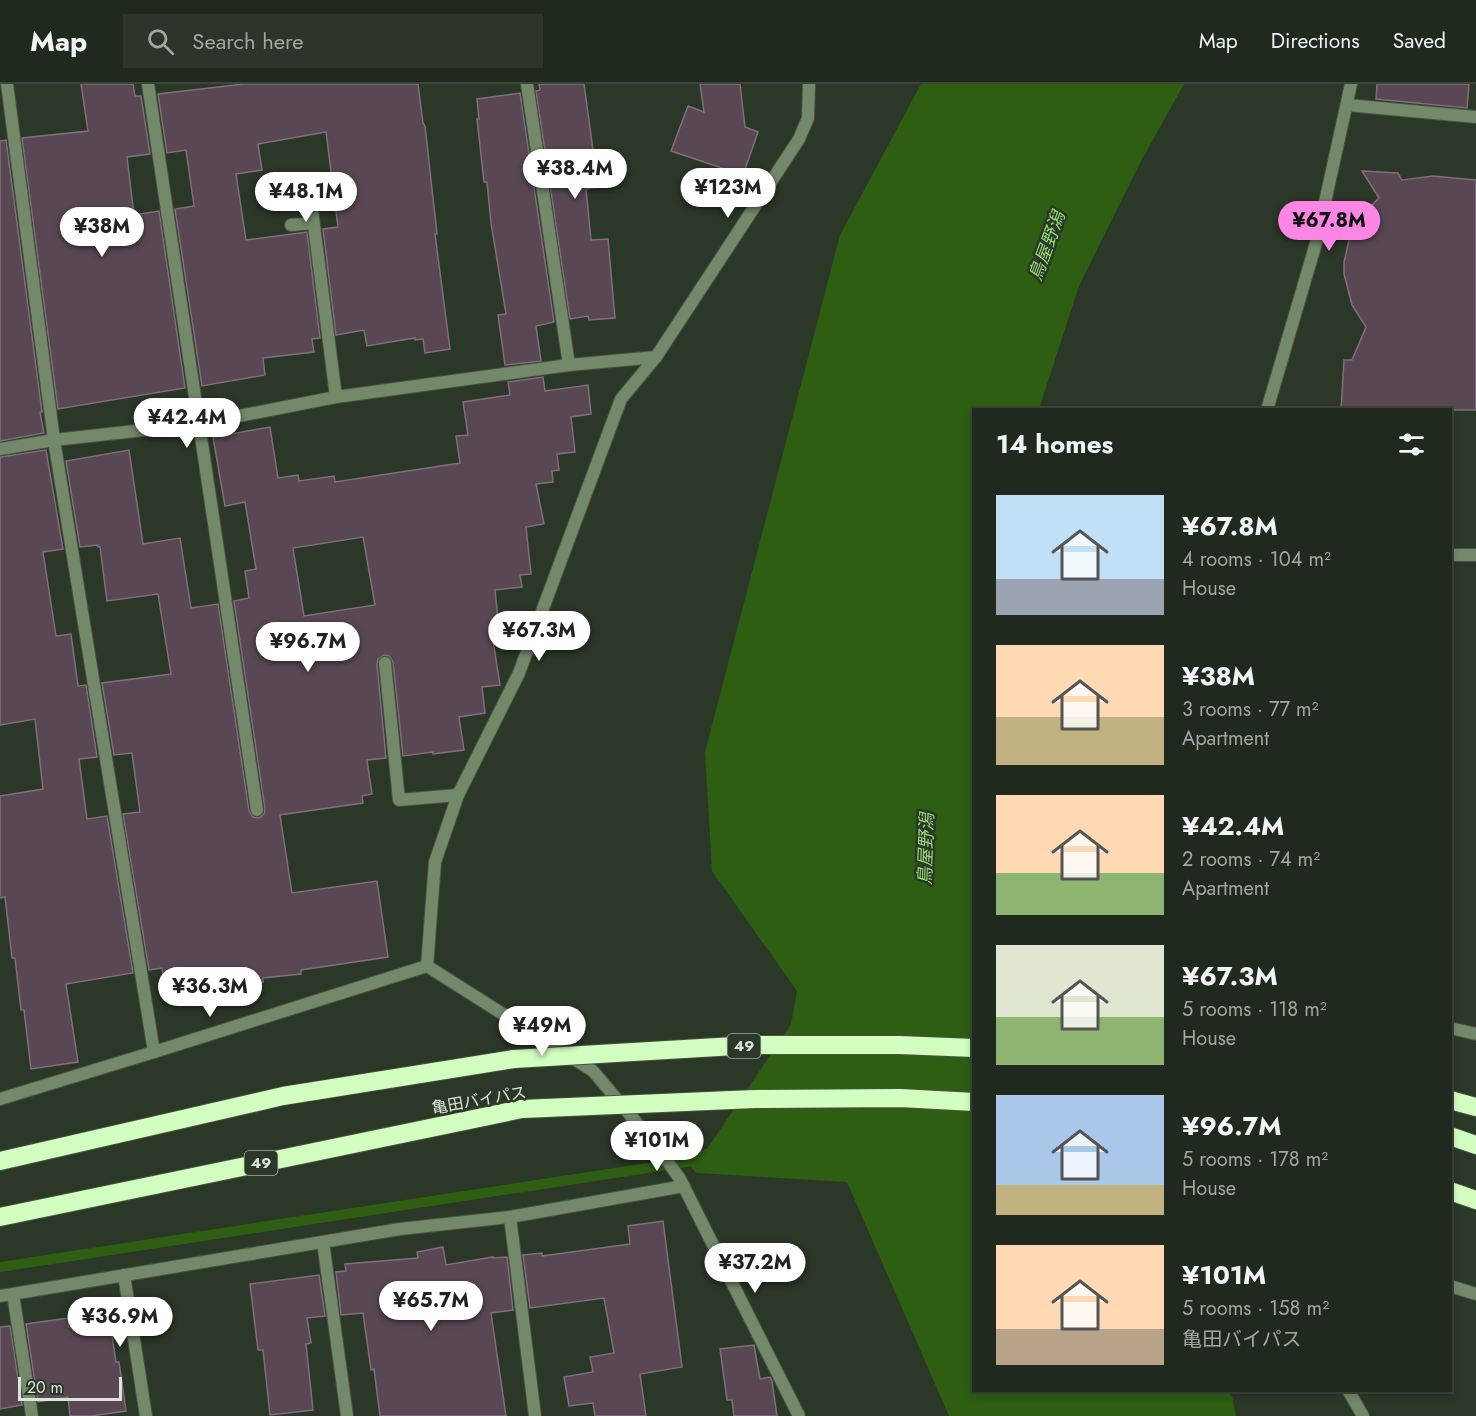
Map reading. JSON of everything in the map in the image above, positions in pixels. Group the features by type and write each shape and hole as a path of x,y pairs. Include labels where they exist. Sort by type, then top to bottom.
{"highway":[{"name":"亀田バイパス","path":"0,1161 284,1096 514,1059 752,1045 899,1045 972,1048"},
{"name":"亀田バイパス","path":"0,1217 522,1109 755,1099 900,1098 972,1102"},
{"path":"1452,1101 1476,1107"},
{"path":"1452,1137 1476,1145"},
{"path":"1452,1192 1476,1200"}],"street":[{"path":"7,84 54,440 154,1052"},
{"path":"148,84 257,810"},
{"path":"527,84 569,365"},
{"path":"427,966 435,862 458,795 519,673 621,399 656,357 799,139 808,118 809,84"},
{"path":"1269,408 1316,243 1351,84"},
{"path":"1347,105 1476,117"},
{"path":"311,202 336,397"},
{"path":"291,225 313,223"},
{"path":"0,449 54,440 198,424 336,397 569,365 656,357"},
{"path":"1452,555 1476,555"},
{"path":"386,663 399,800 458,795"},
{"path":"0,1096 154,1052 427,966 592,1071 658,1148 682,1183 799,1416"},
{"path":"1452,1028 1476,1034"},
{"path":"32,1416 6,1295 400,1229 510,1217 682,1183"},
{"path":"510,1217 535,1416"},
{"path":"323,1242 347,1416"},
{"path":"124,1275 146,1416"},
{"path":"1452,1287 1476,1294"},
{"path":"1349,1392 1363,1416"}],"water":[{"name":"鳥屋野潟","path":"921,84 1184,84 1141,161 1079,286 1039,408 972,408 972,753 970,774 972,784 972,1392 1229,1392 1232,1396 1236,1416 949,1416 847,1182 696,1173 680,1153 707,1149 791,1024 797,991 712,871 705,752 840,235"}],"building":[{"path":"81,84 133,84 135,96 141,96 150,154 127,157 134,215 159,211 185,388 58,409 22,138 88,131"},
{"path":"244,84 418,84 425,126 437,234 435,234 450,349 425,353 423,339 415,340 415,338 367,346 364,330 336,335 323,229 338,227 326,132 258,144 262,170 236,174 246,240 307,232 320,338 312,339 314,352 263,358 265,375 202,386 175,209 194,206 186,150 167,153 158,94"},
{"path":"539,84 584,84 598,187 586,189 591,240 608,239 615,318 589,320 588,316 570,319 536,91 540,90"},
{"path":"700,84 740,84 745,127 758,132 743,175 671,151 688,106 704,112"},
{"path":"1377,84 1469,84 1467,108 1376,99"},
{"path":"520,93 554,322 536,326 541,361 505,365 498,315 506,314 491,223 487,182 484,182 477,99"},
{"path":"6,140 44,433 0,441 0,141"},
{"path":"1362,171 1398,173 1402,180 1433,176 1476,180 1476,410 1341,408 1344,360 1352,360 1366,327 1352,305 1344,274 1344,262 1350,236 1363,214 1379,198"},
{"path":"543,377 545,391 588,385 591,414 571,417 575,452 557,454 559,470 552,471 553,482 536,484 544,524 526,527 531,574 520,575 522,587 495,590 500,639 493,640 500,685 482,687 485,713 459,717 464,750 403,756 393,662 389,656 384,655 378,659 377,664 386,758 367,760 372,794 362,796 363,803 280,815 292,893 377,881 388,957 301,970 301,974 263,978 263,982 166,998 162,968 149,970 123,814 140,812 132,753 114,755 102,683 171,674 158,594 107,601 100,547 98,545 80,547 66,461 129,450 143,544 180,538 191,608 218,604 249,811 253,817 259,818 264,814 265,809 234,601 249,598 245,571 256,569 245,502 225,506 213,437 270,427 278,478 298,475 299,481 334,476 335,482 460,463 456,436 468,435 463,402 510,395 508,382","holes":["363,537 375,605 304,616 293,548"]},
{"path":"46,450 63,549 43,552 56,636 71,634 78,686 86,685 97,757 79,759 87,819 107,816 133,973 66,984 78,1062 31,1069 24,1010 21,1010 15,958 12,958 5,897 0,898 0,796 43,789 35,719 0,725 0,457"},
{"path":"663,1221 682,1367 640,1374 646,1416 595,1416 593,1403 569,1406 564,1377 593,1372 590,1357 614,1353 604,1298 530,1308 523,1255 542,1253 542,1256 630,1244 628,1226"},
{"path":"443,1247 446,1265 493,1257 507,1257 513,1310 491,1313 506,1416 380,1416 363,1313 341,1315 336,1272 346,1271 345,1264 418,1258 417,1252"},
{"path":"319,1275 325,1316 307,1318 311,1343 306,1344 313,1410 270,1415 263,1350 258,1350 250,1284"},
{"path":"68,1318 69,1327 110,1321 126,1411 91,1416 70,1416 68,1397 38,1402 26,1324"},
{"path":"10,1326 22,1405 0,1409 0,1327"},
{"path":"754,1345 760,1379 770,1377 772,1381 777,1416 734,1416 732,1400 727,1400 720,1349"}],"waterway":[{"path":"0,1267 687,1162"}]}
